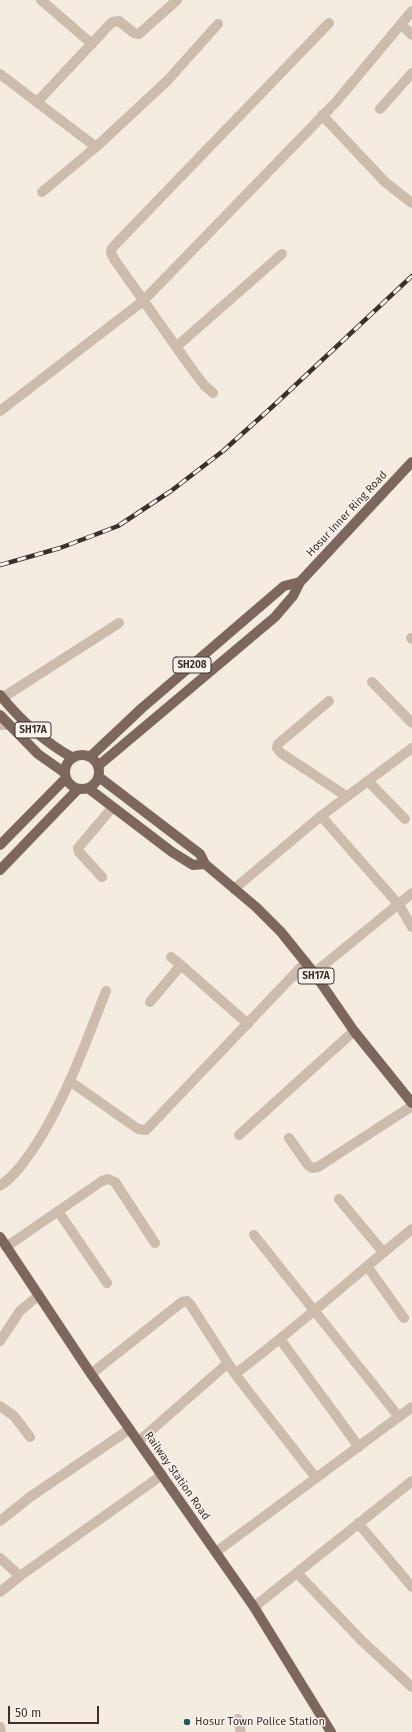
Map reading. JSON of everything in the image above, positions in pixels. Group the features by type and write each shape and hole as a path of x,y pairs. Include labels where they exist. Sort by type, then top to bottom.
{"main road":[{"name":"Hosur Inner Ring Road","path":"98,766 275,617 293,596 300,582 412,462"},
{"name":"Hosur Inner Ring Road","path":"90,757 142,708 284,586 300,582"},
{"name":"SH17A","path":"1,696 31,728 54,747 73,758"},
{"name":"SH17A","path":"0,715 4,725 65,776 73,787 78,789"},
{"path":"0,845 65,776 66,767 73,758 85,755 90,757 98,766 99,777 93,786 78,789 0,870"},
{"name":"SH17A","path":"99,777 200,854 205,864 268,918 306,962 354,1031 411,1099"},
{"path":"88,788 112,808 192,865 205,864"},
{"name":"Railway Station Road","path":"0,1236 130,1430 254,1608 331,1732"}],"street":[{"path":"41,0 92,44"},
{"path":"37,102 116,21 119,21 134,33 139,34 177,0"},
{"path":"0,411 143,301 322,116 412,11"},
{"path":"213,392 205,386 176,347 110,253 112,248 329,23"},
{"path":"42,192 96,146 167,81 218,24"},
{"path":"401,24 412,35"},
{"path":"380,109 412,73"},
{"path":"0,74 96,146"},
{"path":"322,116 386,182 412,203"},
{"path":"176,347 282,254"},
{"path":"1,696 119,623"},
{"path":"372,682 412,722"},
{"path":"329,701 278,744 277,748 281,753 346,796"},
{"path":"234,889 346,796 412,748"},
{"path":"368,781 405,819"},
{"path":"102,877 79,852 78,848 112,808"},
{"path":"321,816 398,905 412,927"},
{"path":"314,973 412,893"},
{"path":"171,957 248,1024"},
{"path":"71,1082 138,1129 146,1130 306,962"},
{"path":"150,1002 181,965"},
{"path":"0,1186 22,1167 46,1129 71,1082 106,991"},
{"path":"239,1135 354,1031"},
{"path":"290,1138 308,1165 312,1168 318,1167 411,1099"},
{"path":"6,1247 102,1181 108,1179 115,1182 155,1243"},
{"path":"339,1199 383,1252"},
{"path":"58,1211 107,1283"},
{"path":"235,1374 280,1339 314,1309 412,1229"},
{"path":"254,1236 399,1417"},
{"path":"367,1266 404,1318"},
{"path":"0,1342 20,1311 39,1295"},
{"path":"92,1374 182,1302 187,1301 235,1374 316,1478"},
{"path":"280,1339 359,1447"},
{"path":"139,1441 228,1363"},
{"path":"0,1406 14,1416 30,1437"},
{"path":"216,1552 412,1408"},
{"path":"1,1517 130,1430"},
{"path":"0,1592 20,1576 162,1475"},
{"path":"254,1608 412,1481"},
{"path":"358,1523 412,1587"},
{"path":"0,1558 20,1576"},
{"path":"297,1573 362,1641 412,1687"},
{"path":"238,1719 241,1732"},
{"path":"0,1727 1,1732"}],"railway":[{"path":"0,565 60,548 118,526 171,491 223,451 412,276"}],"place":[{"name":"Hosur Town Police Station","path":"187,1722"}]}
